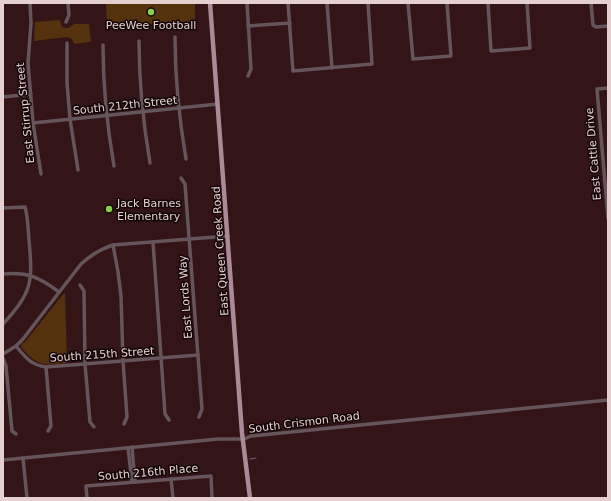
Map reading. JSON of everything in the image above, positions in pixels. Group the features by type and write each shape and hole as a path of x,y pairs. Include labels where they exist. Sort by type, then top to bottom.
{"main road":[{"name":"East Queen Creek Road","path":"210,3 241,410 250,498"}],"street":[{"name":"East Stirrup Street","path":"30,3 31,23 28,63 33,123 41,174"},
{"path":"66,22 69,15 68,3"},
{"path":"247,3 251,68 248,76"},
{"path":"288,3 293,71 372,64 368,3"},
{"path":"327,3 332,68"},
{"path":"408,3 413,59 451,56 447,3"},
{"path":"488,3 491,52 530,48 527,3"},
{"path":"591,3 593,25 608,26"},
{"path":"248,26 290,23"},
{"path":"175,37 175,71 186,159"},
{"path":"139,41 139,76 142,112 150,162"},
{"path":"67,43 67,82 70,120 78,170"},
{"path":"103,45 103,77 106,116 114,166"},
{"name":"East Cattle Drive","path":"608,88 597,88 608,218"},
{"path":"3,97 31,94"},
{"name":"South 212th Street","path":"33,123 218,104"},
{"name":"East Lords Way","path":"181,178 185,184 190,239 202,409 199,417"},
{"path":"3,208 25,207 31,275 27,292 3,324"},
{"path":"3,354 16,346 29,331 81,264 92,254 101,249 114,245 228,236"},
{"path":"153,242 158,293 160,358 165,414 169,420"},
{"path":"114,245 121,296 123,361 127,417 124,424"},
{"path":"3,274 14,273 31,275 40,279 59,292"},
{"path":"80,285 84,291 85,364 90,422 94,427"},
{"name":"South 215th Street","path":"16,346 32,363 38,366 46,367 198,355"},
{"path":"3,358 6,366 12,431 16,434"},
{"path":"46,367 51,426 48,431"},
{"name":"South Crismon Road","path":"3,460 218,439 244,439 251,436 608,400"},
{"path":"130,447 134,482"},
{"path":"24,458 27,498"},
{"name":"South 216th Place","path":"87,498 86,486 211,476 212,498"},
{"path":"171,478 173,498"}],"shaded area":[{"name":"PeeWee Football","path":"106,3 195,3 195,21 107,27"},
{"path":"60,20 61,25 64,28 68,28 74,24 89,24 91,42 74,44 72,39 67,37 34,41 35,22"},
{"path":"65,292 67,363 41,363 32,358 21,347 21,344 25,342"}],"waterway":[{"path":"250,459 256,458"}],"place":[{"name":"PeeWee Football","path":"151,12"},
{"name":"Jack Barnes Elementary","path":"109,209"}]}
